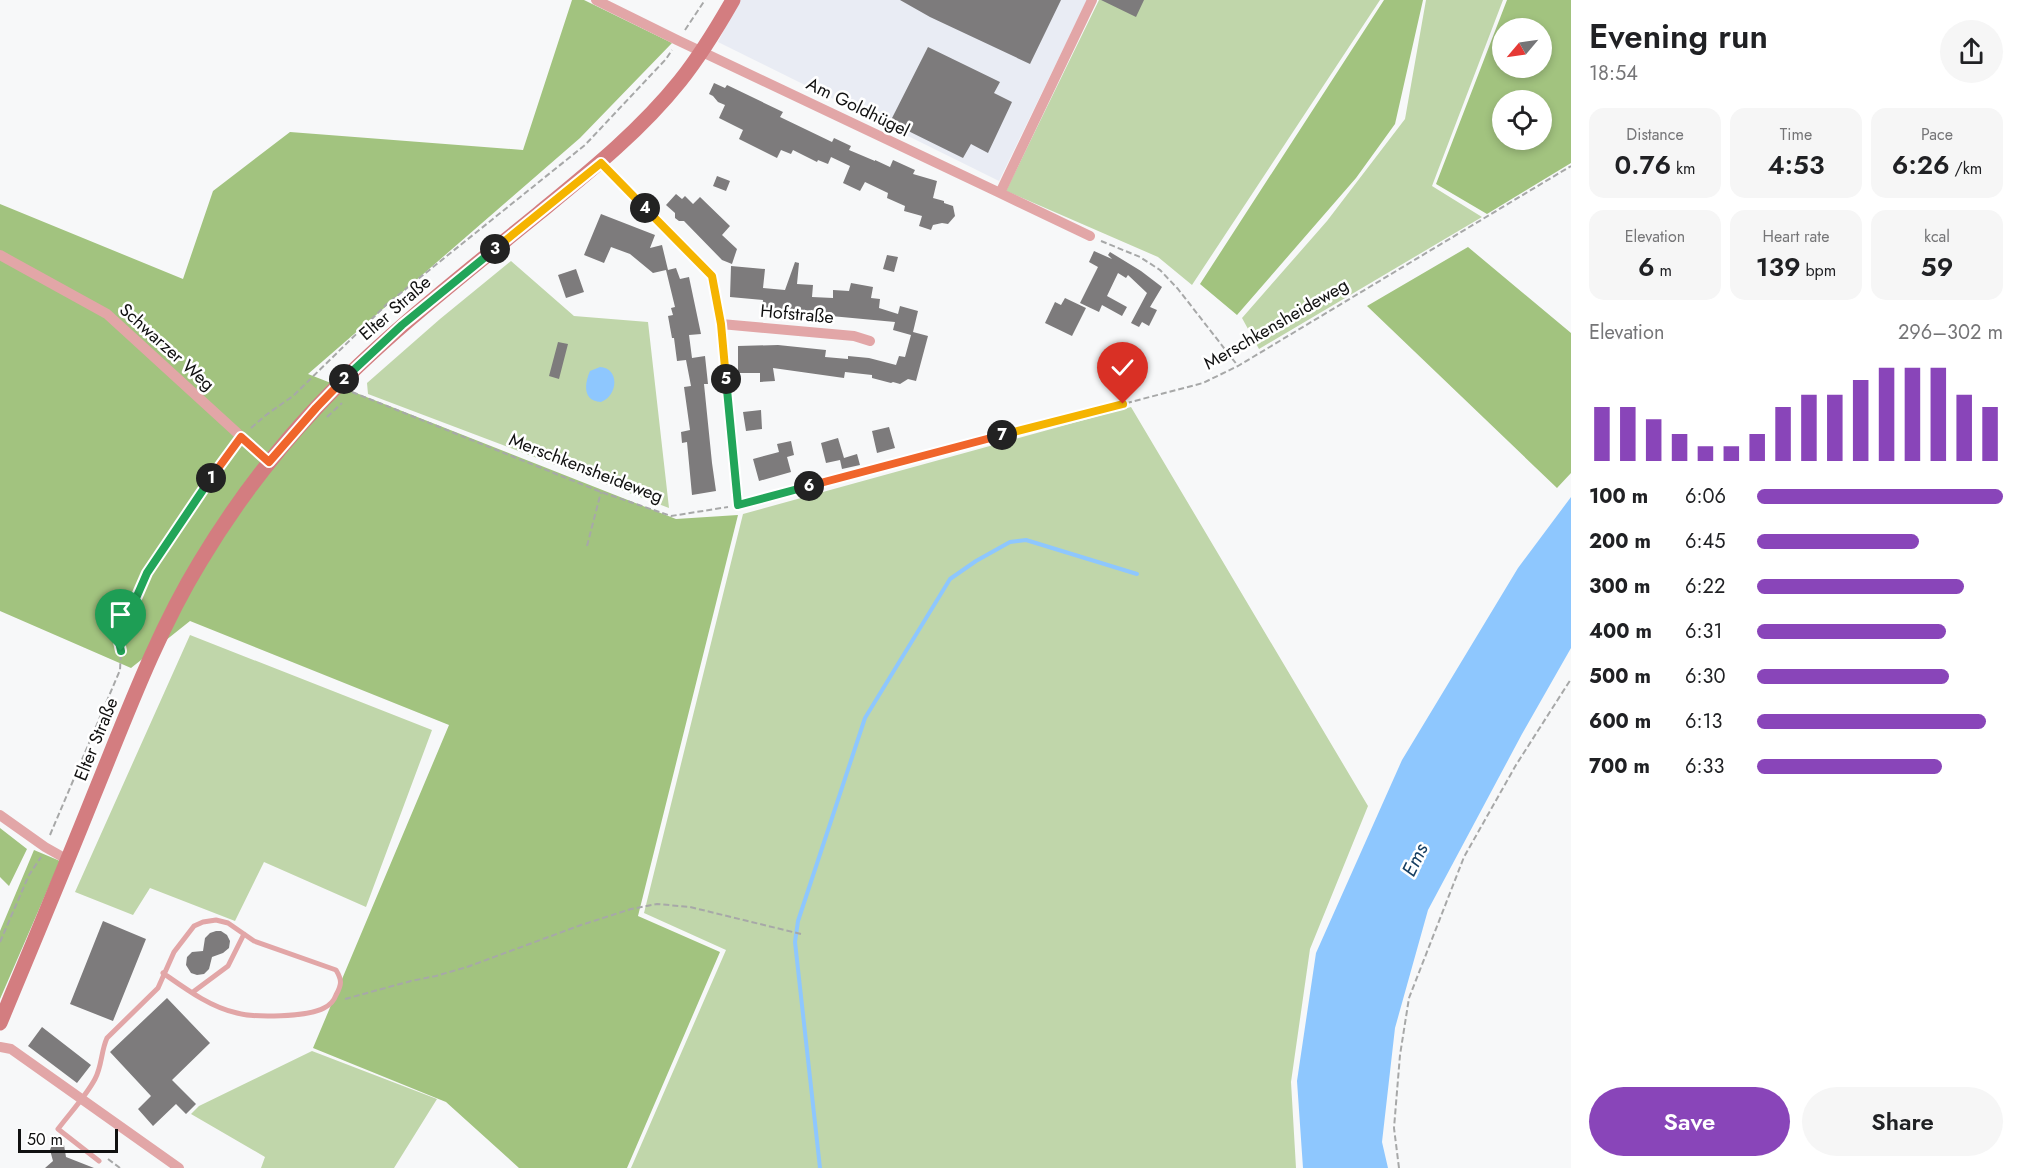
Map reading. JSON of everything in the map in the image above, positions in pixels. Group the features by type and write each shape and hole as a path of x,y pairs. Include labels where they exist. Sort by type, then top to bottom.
{"main road":[{"name":"Elter Straße","path":"0,1023 130,706 163,632 198,565 231,514 269,462 316,408 402,325 601,163 672,89 701,50 733,0"}],"street":[{"name":"Am Goldhügel","path":"596,0 1090,236"},
{"path":"1000,193 1092,0"},
{"path":"601,163 712,276 721,324 738,505"},
{"name":"Schwarzer Weg","path":"0,255 107,314 269,462"},
{"name":"Hofstraße","path":"721,324 854,336 870,341"},
{"path":"0,815 45,848 68,860"},
{"path":"0,1047 12,1049 179,1168"}],"lane":[{"path":"738,505 883,467"},
{"path":"99,1161 58,1129 95,1078 102,1048 107,1038 158,988 163,974 174,952 194,926 216,920 228,923 254,941 336,970 341,978 341,985 333,1002 324,1008 307,1014 272,1016 240,1014 220,1009 163,974"},
{"path":"193,992 228,966 244,934"}],"path":[{"path":"0,942 29,875 45,848 120,670 121,651 118,637 123,622 130,612 147,573 241,437 293,396 387,304 585,145 666,58 705,0"},
{"name":"Merschkensheideweg","path":"883,467 1203,383 1238,366 1571,166"},
{"path":"1090,236 1140,257 1160,270 1238,366"},
{"name":"Merschkensheideweg","path":"352,392 601,492 671,516 738,505"},
{"path":"587,546 601,492"},
{"path":"1399,1168 1394,1128 1400,1055 1409,998 1464,857 1516,765 1571,679"},
{"path":"333,1002 436,976 609,916 657,904 690,907 801,934"},
{"path":"99,1161 108,1159 120,1168"}],"shaded area":[{"path":"739,0 1087,0 999,181 718,42"}],"green space":[{"path":"572,0 584,0 672,43 580,138 308,374 676,519 738,515 638,916 720,952 627,1168 519,1168 446,1102 313,1048 449,725 190,621 131,668 0,611 0,204 183,279 213,191 290,132 523,150"},
{"path":"1099,0 1380,0 1192,285 1158,257 1006,191"},
{"path":"1384,0 1423,0 1395,124 1356,178 1237,315 1200,284"},
{"path":"1426,0 1503,0 1496,18 1492,18 1492,29 1432,186 1482,217 1259,349 1242,318 1327,221 1405,119"},
{"path":"1507,0 1571,0 1571,163 1487,214 1436,184 1492,39 1492,78 1552,78 1552,18 1500,18"},
{"path":"1468,247 1571,333 1571,473 1557,488 1367,306"},
{"path":"511,261 574,316 648,322 669,508 368,394 367,383"},
{"path":"1131,407 1368,806 1310,949 1291,1082 1296,1168 631,1168 726,950 644,913 743,514"},
{"path":"190,635 432,730 366,907 264,862 235,921 150,888 133,915 75,892"},
{"path":"0,828 27,849 9,886 0,877"},
{"path":"34,850 60,861 0,999 0,931"},
{"path":"312,1051 437,1099 394,1168 261,1168 265,1157 191,1114 199,1106"}],"water":[{"path":"600,367 611,372 614,377 611,394 601,402 591,399 586,387 590,371"},
{"name":"Ems","path":"1571,497 1571,648 1522,734 1428,910 1395,1028 1382,1142 1388,1168 1303,1168 1297,1081 1316,953 1402,760 1518,568"}],"building":[{"path":"900,0 1061,0 1030,64 930,17"},
{"path":"1101,0 1144,0 1136,17"},
{"path":"928,47 1000,82 994,93 1012,102 988,153 971,144 963,158 890,122"},
{"path":"714,83 725,88 727,85 783,112 780,117 832,142 834,138 851,146 849,150 890,167 893,160 915,170 913,174 937,181 933,198 953,206 955,216 948,224 933,225 931,230 919,226 922,216 904,211 905,206 887,198 888,193 865,182 860,191 843,183 850,166 831,157 828,164 818,160 817,162 793,150 791,154 781,150 777,158 739,139 743,130 719,118 725,105 709,94"},
{"path":"717,176 730,181 726,191 713,186"},
{"path":"676,194 682,199 685,196 693,204 700,197 730,226 722,235 737,249 732,264 722,260 684,221 675,218 675,213 666,205"},
{"path":"601,214 655,235 650,248 662,245 668,270 676,268 680,279 689,277 701,334 689,335 692,358 705,356 708,384 704,384 716,491 692,495 687,442 682,443 681,432 690,430 684,387 691,386 686,360 677,361 674,338 672,338 668,316 673,315 671,308 675,307 666,270 653,273 630,254 611,247 604,263 584,255"},
{"path":"1094,251 1112,259 1108,255 1110,252 1162,287 1150,307 1157,310 1149,326 1142,322 1139,327 1131,323 1147,293 1128,275 1126,278 1118,273 1107,296 1127,307 1122,316 1102,305 1099,312 1080,303 1098,267 1089,262"},
{"path":"887,255 898,257 894,272 883,269"},
{"path":"795,262 799,263 797,284 813,285 812,297 833,298 833,290 849,291 851,283 873,287 871,298 880,299 879,308 898,314 900,306 918,311 913,332 928,336 916,381 908,379 900,384 872,378 872,375 845,372 844,378 773,368 775,381 760,382 760,373 738,373 738,346 778,345 826,350 825,357 869,358 896,365 899,356 905,357 911,335 893,330 895,322 831,316 831,313 811,310 810,316 762,310 763,300 730,297 731,266 765,269 763,288 785,290"},
{"path":"576,269 584,292 566,298 558,275"},
{"path":"1065,298 1086,308 1072,336 1045,323 1055,302 1061,305"},
{"path":"558,342 568,344 559,379 549,376"},
{"path":"761,410 762,429 746,431 743,412"},
{"path":"889,427 895,448 877,453 872,431"},
{"path":"838,438 844,458 857,454 860,465 842,469 840,460 826,463 821,443"},
{"path":"791,441 794,455 787,457 791,472 759,481 753,459 779,452 777,444"},
{"path":"103,921 146,939 113,1021 70,1004"},
{"path":"216,931 227,935 230,941 229,948 212,957 209,969 204,974 191,973 186,965 187,957 192,952 203,951 205,938"},
{"path":"167,998 210,1043 172,1080 196,1104 186,1114 176,1104 153,1126 138,1109 151,1096 110,1052"},
{"path":"42,1027 91,1065 77,1083 28,1046"},
{"path":"57,1143 64,1145 66,1157 94,1168 45,1168 53,1161 50,1150 52,1145"}],"waterway":[{"path":"820,1168 795,942 798,921 865,718 950,579 1010,542 1026,540 1137,574"}],"route":[{"path":"121,651 118,637 147,573 241,437 269,462 316,408 402,325 601,163 712,276 721,324 738,505 1123,404"}]}
